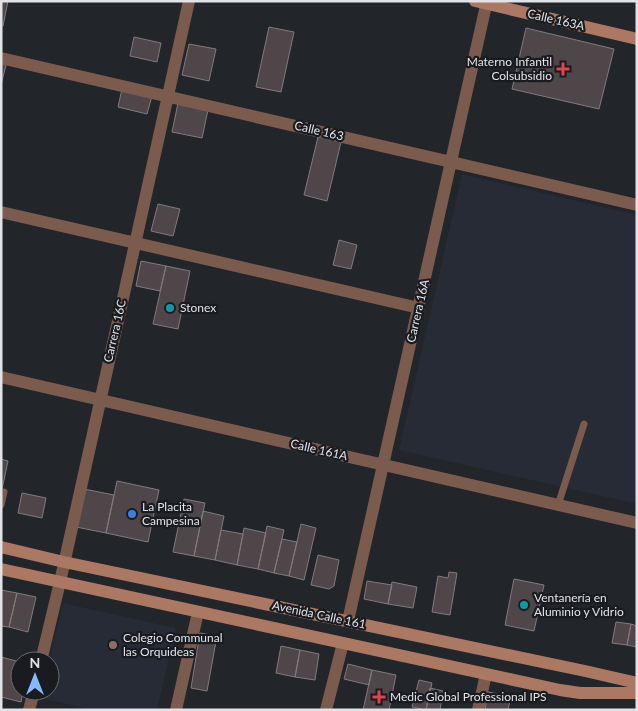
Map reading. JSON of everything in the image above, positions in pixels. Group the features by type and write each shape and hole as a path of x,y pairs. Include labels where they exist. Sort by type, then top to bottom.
{"main road":[{"name":"Calle 163A","path":"483,2 637,39"},
{"name":"Avenida Calle 161","path":"1,547 64,562 637,682"},
{"name":"Avenida Calle 161","path":"1,569 580,693 637,693"}],"street":[{"name":"Carrera 16C","path":"43,651 189,1"},
{"name":"Carrera 16A","path":"348,621 451,162 483,2"},
{"name":"Calle 163","path":"1,58 637,205"},
{"path":"1,212 418,308"},
{"name":"Calle 161A","path":"1,377 637,523"},
{"path":"176,710 198,612"},
{"path":"326,710 343,643"},
{"path":"478,710 486,674"}],"lane":[{"path":"558,505 584,424"},
{"path":"1,505 4,492"}],"shaded area":[{"path":"462,174 637,215 637,504 399,450"},
{"name":"Colegio Communal las Orquideas","path":"63,603 176,628 157,710 91,710 54,701 60,701 60,651 51,651"}],"building":[{"path":"1,1 8,1 3,26 1,26"},
{"path":"269,27 294,32 281,92 256,87"},
{"name":"Materno Infantil Colsubsidio","path":"526,28 614,49 599,109 512,89"},
{"path":"134,37 161,43 157,62 130,56"},
{"path":"189,44 216,49 209,81 182,75"},
{"path":"1,64 6,65 1,85"},
{"path":"122,89 152,96 147,114 118,107"},
{"path":"178,103 208,110 202,138 172,132"},
{"path":"318,137 341,142 327,201 304,195"},
{"path":"158,204 180,209 173,236 151,231"},
{"path":"339,240 357,245 351,269 333,265"},
{"path":"141,261 166,266 160,291 136,286"},
{"name":"Stonex","path":"166,266 190,271 178,329 153,324"},
{"path":"1,459 8,461 1,494"},
{"name":"La Placita Campesina","path":"117,481 159,490 148,542 106,533"},
{"path":"84,489 114,495 106,533 76,527"},
{"path":"22,493 46,498 42,518 18,513"},
{"path":"184,499 205,503 194,556 173,552"},
{"path":"203,511 224,516 215,560 194,556"},
{"path":"301,524 316,528 304,580 289,576"},
{"path":"267,526 284,530 274,573 258,569"},
{"path":"244,528 266,533 258,569 237,565"},
{"path":"221,530 243,534 237,565 215,560"},
{"path":"282,539 297,542 289,576 274,573"},
{"path":"318,555 339,560 334,586 329,589 311,585"},
{"path":"449,572 457,573 450,615 432,612 438,576 448,578"},
{"name":"Ventanería en Aluminio y Vidrio","path":"514,579 544,585 534,631 505,625"},
{"path":"367,581 392,585 388,604 364,599"},
{"path":"392,582 417,587 413,608 388,604"},
{"path":"1,590 17,593 9,627 1,626"},
{"path":"17,593 36,597 28,632 9,627"},
{"path":"616,622 631,624 627,645 612,643"},
{"path":"631,624 637,626 637,647 627,645"},
{"path":"200,633 217,636 207,691 191,688"},
{"path":"281,646 300,650 295,677 276,673"},
{"path":"300,650 319,654 315,680 295,677"},
{"path":"1,657 10,659 10,699 1,697"},
{"path":"348,664 372,670 369,685 344,679"},
{"name":"Medic Global Professional IPS","path":"372,670 396,675 389,710 363,710"},
{"path":"419,680 432,683 426,710 412,707"},
{"path":"430,688 443,691 440,710 426,710"},
{"path":"488,692 511,696 508,710 485,710"}],"place":[{"name":"Materno Infantil Colsubsidio","path":"563,69"},
{"name":"Stonex","path":"170,308"},
{"name":"La Placita Campesina","path":"132,514"},
{"name":"Ventanería en Aluminio y Vidrio","path":"524,605"},
{"name":"Colegio Communal las Orquideas","path":"113,645"},
{"name":"Medic Global Professional IPS","path":"379,697"}]}
